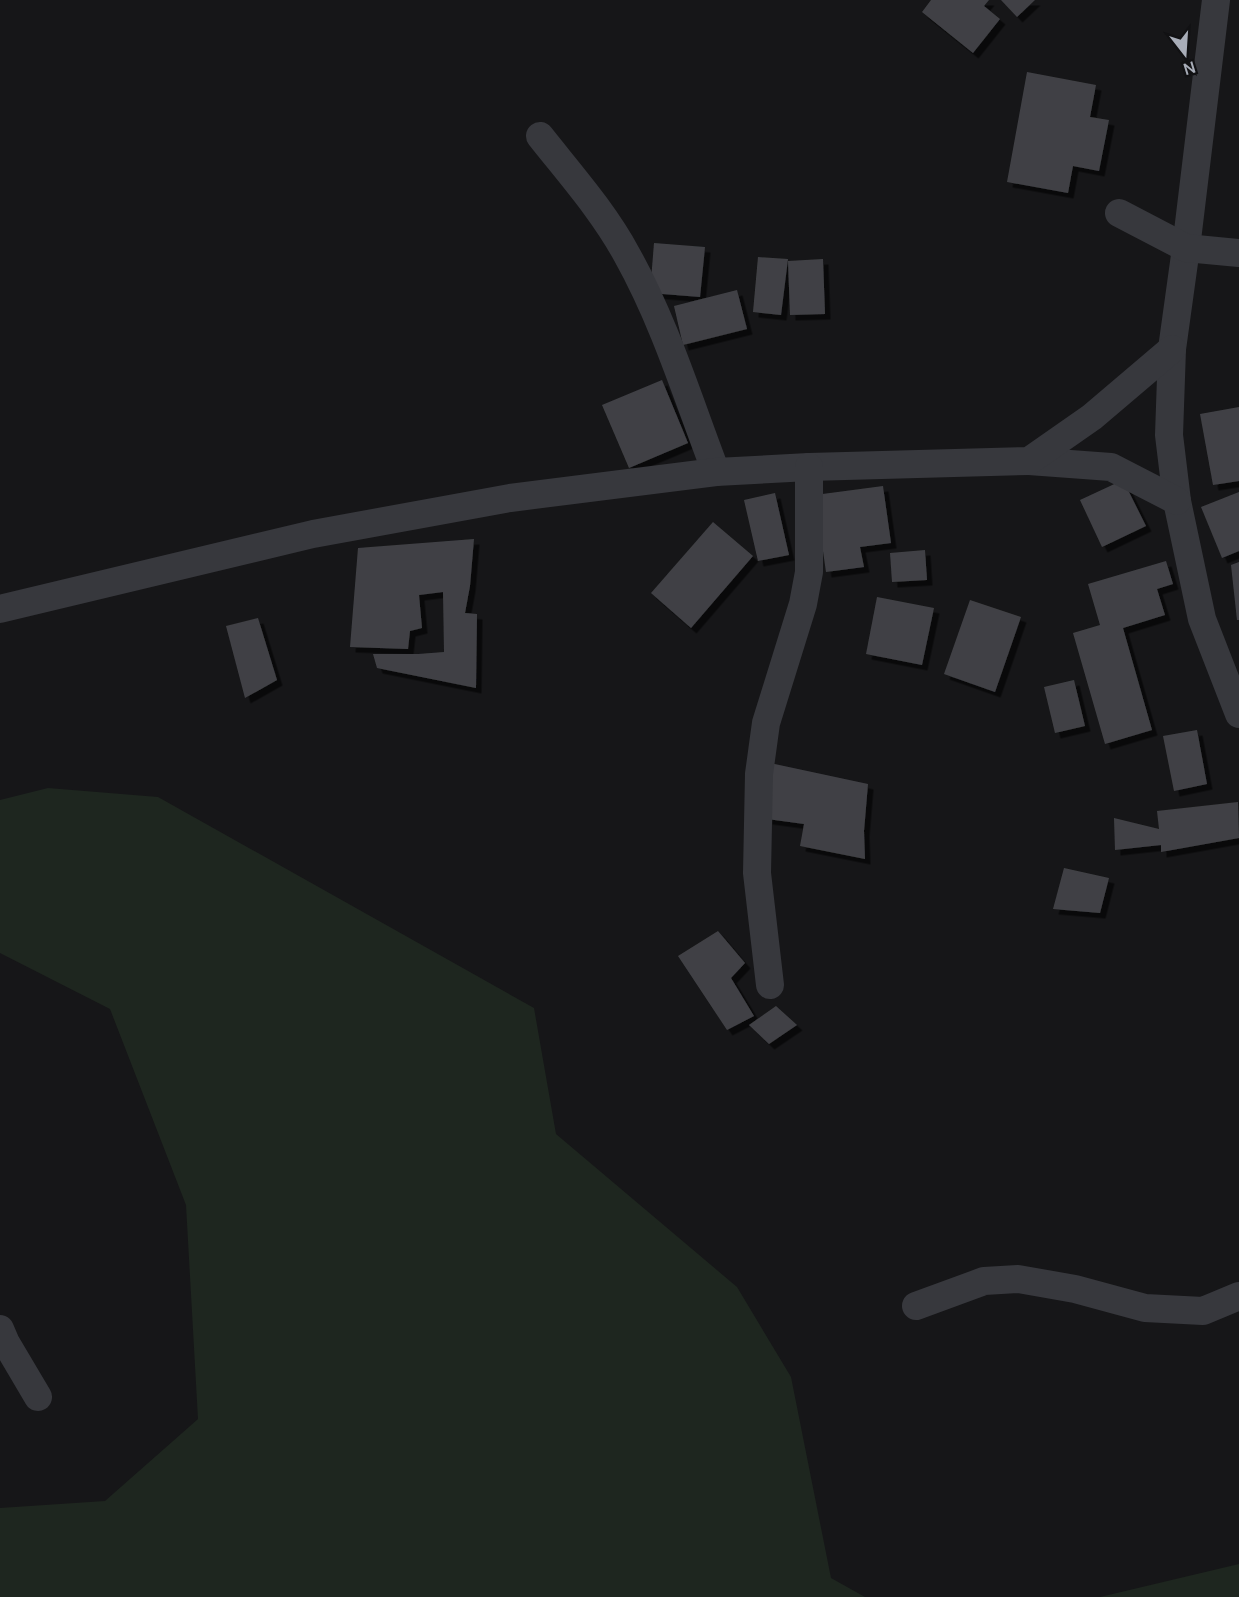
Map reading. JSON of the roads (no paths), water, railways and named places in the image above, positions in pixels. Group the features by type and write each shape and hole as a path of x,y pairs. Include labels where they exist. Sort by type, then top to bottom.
{"street":[{"path":"1216,0 1172,349 1169,435 1177,501 1202,619 1239,714"},
{"path":"540,136 594,204 626,252 650,298 716,472"},
{"path":"1119,213 1186,249 1239,254"},
{"path":"1029,461 1092,417 1172,349"},
{"path":"0,609 313,534 510,498 716,472 1029,461 1111,467 1177,501"},
{"path":"770,985 757,873 759,774 766,723 803,604 809,572 809,467"},
{"path":"916,1306 984,1281 1018,1279 1075,1289 1145,1308 1203,1311 1239,1296"},
{"path":"0,1329 6,1344 38,1397"}]}
